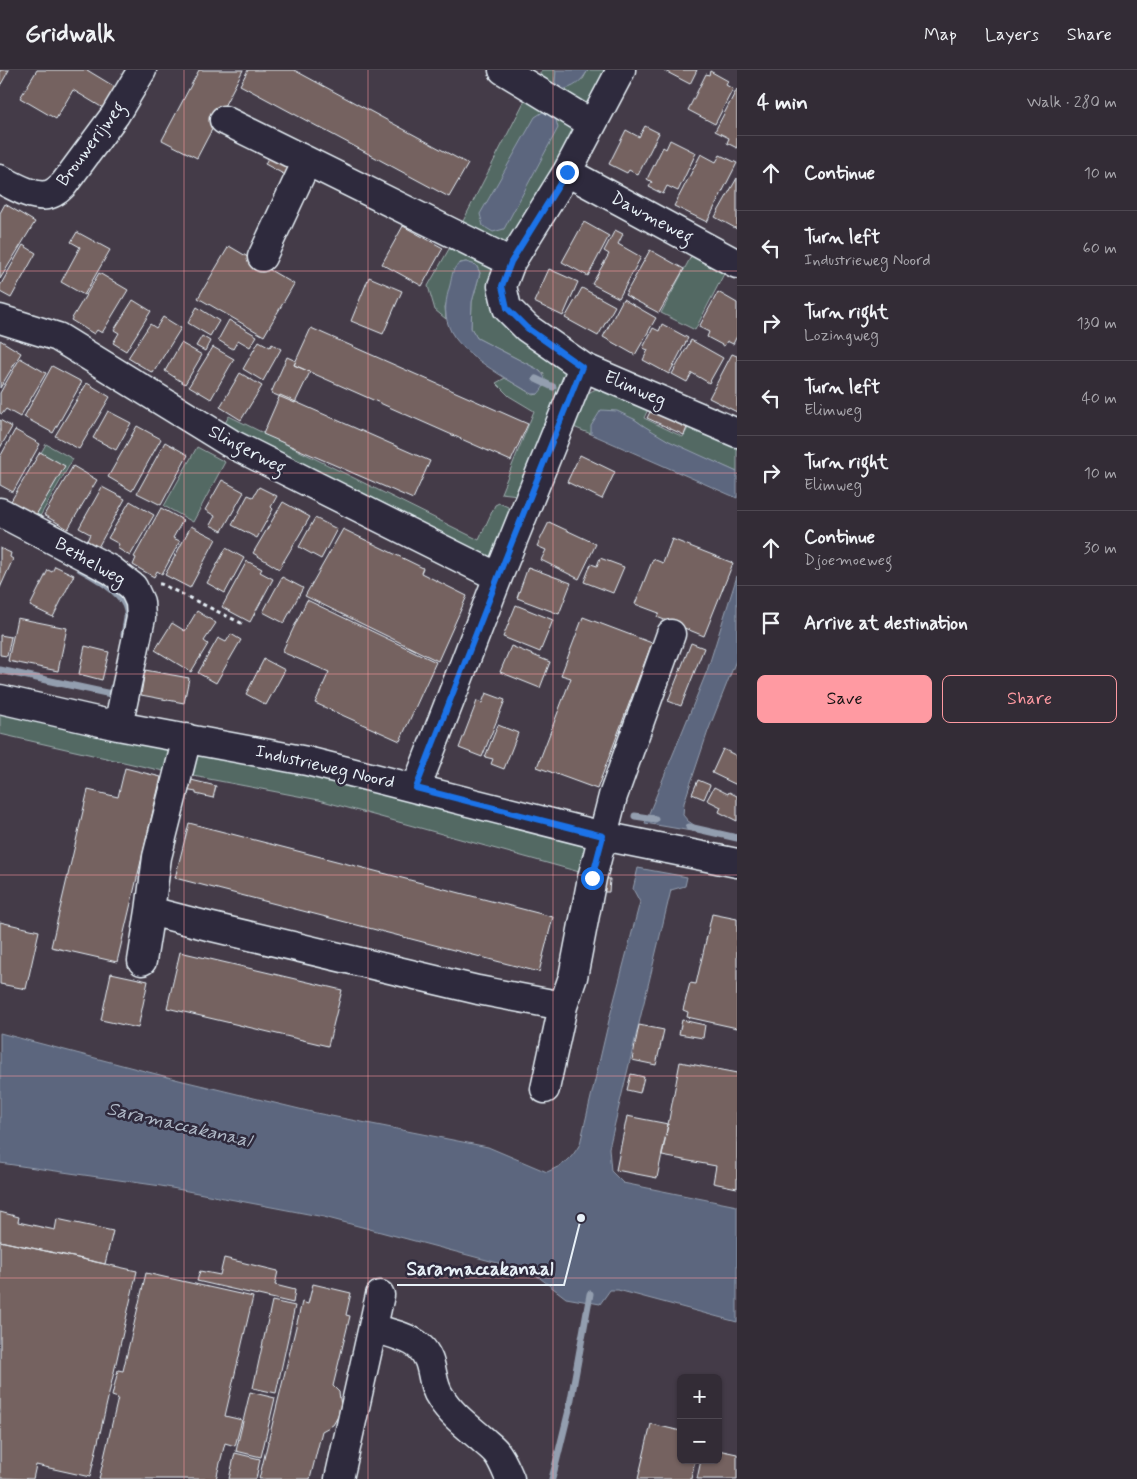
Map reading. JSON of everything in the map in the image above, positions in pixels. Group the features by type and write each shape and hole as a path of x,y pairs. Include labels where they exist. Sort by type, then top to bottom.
{"street":[{"name":"Brouwerijweg","path":"0,179 30,193 46,196 56,191 64,184 115,115 142,70"},
{"path":"503,70 592,124"},
{"name":"Elimweg","path":"621,70 567,172 511,262 502,286 507,308 527,328 582,367 737,433"},
{"path":"224,120 511,262"},
{"path":"262,257 307,161"},
{"name":"Dawmeweg","path":"567,172 737,264"},
{"name":"Slingerweg","path":"0,320 58,337 230,444 498,577"},
{"path":"416,788 582,367"},
{"name":"Bethelweg","path":"0,512 111,570 133,587 140,602 141,618 118,726"},
{"path":"545,1089 563,1006 573,977 592,878 613,796 671,634"},
{"name":"Industrieweg Noord","path":"0,699 118,726 307,761 603,836 737,862"},
{"path":"142,960 157,857 187,738"},
{"path":"150,911 478,990 563,1006"},
{"path":"339,1479 380,1295"},
{"path":"373,1328 414,1341 420,1346 427,1355 432,1367 438,1394 441,1399 496,1452 510,1479"}],"path":[{"path":"133,587 161,584 242,624"}],"green space":[{"path":"542,70 556,70 555,82 583,79 588,70 613,70 589,110 534,85"},
{"path":"528,94 579,128 506,250 461,225"},
{"path":"466,248 488,259 567,367 569,380 518,495 501,493 534,411 509,396 496,383 505,378 533,395 538,394 544,374 477,338 471,328 472,302 480,273 476,265 466,262 460,263 445,307 446,319 435,310 428,286 449,249"},
{"path":"695,249 728,266 695,330 661,313"},
{"path":"604,387 650,405 644,418 683,437 691,423 737,446 737,472 671,442 634,419 592,426 591,434 571,426 581,400 590,392"},
{"path":"229,416 479,540 495,505 499,503 508,507 511,512 493,558 486,561 224,425"},
{"path":"46,444 73,459 35,525 8,510"},
{"path":"197,447 225,462 193,522 164,506"},
{"path":"0,710 178,749 172,773 0,734"},
{"path":"197,752 406,795 586,847 583,873 319,800 193,776"}],"water":[{"path":"556,70 588,70 577,84 560,90 555,82"},
{"path":"546,110 555,116 558,128 504,229 493,232 483,226 480,214 535,117"},
{"path":"466,262 476,265 480,273 472,302 471,328 477,338 541,372 545,378 545,384 538,394 532,394 498,374 473,356 454,337 447,321 446,300 454,270 461,263"},
{"path":"601,410 617,411 634,419 669,441 737,472 737,498 591,434 591,426"},
{"path":"737,576 737,658 708,731 684,803 683,815 697,827 697,832 645,823 707,671"},
{"path":"638,868 687,877 685,886 671,890 609,1148 611,1171 623,1183 737,1206 737,1322 618,1290 610,1290 600,1304 566,1298 532,1272 324,1217 161,1186 0,1163 0,1033 179,1080 316,1113 488,1147 547,1172 563,1164 580,1144 610,1016 640,902 633,889"}],"building":[{"path":"0,70 9,70 0,86"},
{"path":"37,70 87,70 125,93 113,114 73,90 56,119 20,98"},
{"path":"199,70 243,70 197,158 162,140"},
{"path":"248,70 294,70 468,164 449,197 240,85"},
{"path":"663,70 697,70 690,84"},
{"path":"710,71 728,81 726,85 733,89 715,124 688,110 706,74 709,75"},
{"path":"737,89 737,148 727,143 729,138 715,131"},
{"path":"645,126 659,133 638,175 629,170 627,173 609,164 626,130 639,137"},
{"path":"670,140 696,153 678,191 667,186 663,194 649,187 652,182 647,179 663,147 666,149"},
{"path":"701,154 716,162 720,155 737,163 707,222 674,206"},
{"path":"269,156 294,169 289,177 265,164"},
{"path":"737,178 737,229 715,217"},
{"path":"5,204 35,222 0,279 0,213"},
{"path":"584,222 609,236 588,276 562,262"},
{"path":"403,226 443,248 422,286 382,264"},
{"path":"615,230 623,234 618,244 641,257 619,298 592,284 609,254 604,251"},
{"path":"77,232 110,250 84,295 61,282 80,247 71,242"},
{"path":"23,245 36,253 11,298 0,292 0,286"},
{"path":"229,246 294,284 264,336 198,298"},
{"path":"650,250 684,269 659,313 625,295"},
{"path":"549,269 578,282 563,316 534,302"},
{"path":"99,273 128,290 102,333 97,330 94,334 71,320"},
{"path":"369,277 402,291 383,334 351,321"},
{"path":"582,288 615,306 598,336 565,318"},
{"path":"718,292 737,303 737,336 733,344 727,341 724,346 707,337 709,332 699,327"},
{"path":"623,299 656,318 635,355 603,337"},
{"path":"133,300 151,311 126,351 113,343 119,333 114,330"},
{"path":"197,307 219,321 210,336 188,323"},
{"path":"163,317 181,328 153,373 128,358 150,324 156,328"},
{"path":"229,320 257,336 250,347 238,340 233,349 218,340"},
{"path":"662,324 688,338 669,374 643,360 648,350 643,348 653,328 659,331"},
{"path":"311,328 528,424 511,461 294,365"},
{"path":"202,336 210,341 205,351 196,346"},
{"path":"0,340 21,353 0,388"},
{"path":"691,340 723,358 709,383 692,373 687,382 672,374"},
{"path":"259,341 270,347 272,344 281,349 263,381 243,369"},
{"path":"181,343 202,355 185,384 165,371"},
{"path":"213,347 234,359 211,399 189,386"},
{"path":"732,354 737,356 737,412 709,398"},
{"path":"287,357 296,361 294,365 310,372 295,403 271,393"},
{"path":"20,358 46,373 20,417 6,409 2,414 0,413 0,393"},
{"path":"52,366 82,382 53,433 24,417"},
{"path":"240,373 262,386 241,420 220,407"},
{"path":"87,383 110,397 79,449 55,436"},
{"path":"280,395 430,461 413,499 263,434"},
{"path":"652,408 688,425 684,435 647,418"},
{"path":"108,411 131,423 116,450 93,438"},
{"path":"0,420 12,427 0,448"},
{"path":"137,426 161,439 132,491 108,477"},
{"path":"15,430 40,444 13,492 0,485 0,457"},
{"path":"165,442 188,455 161,505 137,493"},
{"path":"40,452 65,466 36,515 11,501"},
{"path":"580,455 615,472 602,499 567,482"},
{"path":"73,466 97,480 68,529 44,515"},
{"path":"222,480 244,492 222,531 210,525 215,516 205,510"},
{"path":"102,487 125,499 97,549 86,543 90,534 79,528"},
{"path":"259,487 277,496 271,507 273,509 257,538 232,525 248,495 253,497"},
{"path":"130,501 154,515 130,556 117,548 119,544 108,538"},
{"path":"283,502 310,517 279,569 253,553"},
{"path":"161,508 183,520 173,538 180,541 162,574 157,571 154,577 133,565 136,558 134,557"},
{"path":"315,518 337,529 321,559 299,547"},
{"path":"549,522 596,544 579,579 541,560 546,550 537,546"},
{"path":"191,526 216,539 190,588 165,575"},
{"path":"343,529 423,568 421,573 467,596 438,661 305,596"},
{"path":"672,539 733,563 704,636 657,617 659,613 635,604 653,559 663,563"},
{"path":"0,548 11,553 10,557 13,559 0,588"},
{"path":"226,548 244,558 225,593 207,583"},
{"path":"600,558 624,567 613,593 584,582 591,564 597,566"},
{"path":"247,561 262,569 260,572 273,579 250,622 222,607"},
{"path":"55,566 74,575 53,617 30,606 48,570 52,572"},
{"path":"528,567 571,583 559,614 517,598"},
{"path":"282,577 303,588 284,623 263,612"},
{"path":"307,600 436,662 400,741 315,703 329,672 282,652"},
{"path":"516,605 553,620 540,652 503,637"},
{"path":"197,611 216,623 204,641 208,644 191,672 155,650 172,623 185,631"},
{"path":"583,617 652,643 597,789 537,767 571,678 561,675"},
{"path":"17,618 67,628 58,671 8,661"},
{"path":"231,634 241,640 216,683 198,673 218,638 226,642"},
{"path":"0,635 11,637 7,656 0,655"},
{"path":"691,643 704,648 681,706 668,701"},
{"path":"85,646 109,652 102,680 79,674"},
{"path":"511,646 550,662 540,688 500,672"},
{"path":"264,659 285,670 266,705 246,694"},
{"path":"145,670 189,678 184,703 141,695"},
{"path":"486,693 505,700 482,757 459,748 477,701 482,703"},
{"path":"498,725 518,733 504,769 491,764 493,759 485,757"},
{"path":"723,749 737,756 737,785 712,773"},
{"path":"125,768 161,777 117,962 51,947 88,790 118,797"},
{"path":"187,779 216,786 213,798 185,790"},
{"path":"698,780 710,785 704,799 692,794"},
{"path":"714,787 737,796 737,821 719,812 721,807 707,800"},
{"path":"189,823 553,917 539,972 175,878"},
{"path":"600,878 610,879 609,892 599,892"},
{"path":"712,914 737,919 737,1028 687,1017 688,1012 683,1010 690,983 696,984"},
{"path":"0,922 39,931 26,989 0,984"},
{"path":"180,952 342,990 328,1046 167,1008"},
{"path":"111,973 148,981 138,1028 101,1020"},
{"path":"682,1020 705,1025 703,1038 679,1034"},
{"path":"639,1025 664,1030 656,1065 632,1060"},
{"path":"680,1062 737,1073 737,1188 713,1183 716,1166 662,1156"},
{"path":"631,1074 644,1077 640,1093 627,1090"},
{"path":"627,1116 668,1124 657,1178 616,1170"},
{"path":"0,1212 19,1217 18,1222 55,1230 57,1219 113,1231 105,1264 0,1241"},
{"path":"0,1241 137,1271 90,1477 36,1465 33,1479 0,1478"},
{"path":"224,1258 278,1271 275,1285 295,1290 293,1303 197,1281 200,1271 220,1275"},
{"path":"146,1273 253,1297 225,1416 242,1420 235,1446 225,1443 216,1479 99,1479 118,1398 112,1396 118,1370 123,1371"},
{"path":"313,1284 351,1293 346,1315 350,1316 333,1386 339,1392 340,1413 333,1425 322,1431 310,1479 259,1479 302,1302 308,1304"},
{"path":"272,1301 295,1306 276,1393 253,1388"},
{"path":"250,1392 275,1398 261,1457 236,1451"},
{"path":"651,1424 677,1430 677,1464 694,1464 691,1479 638,1479"},
{"path":"722,1451 737,1454 737,1479 697,1479 700,1464 722,1464"},
{"path":"235,1453 260,1459 256,1479 229,1479"}],"waterway":[{"path":"536,379 553,387"},
{"path":"80,569 108,586 125,604 127,620 124,635"},
{"path":"0,670 111,694 113,687"},
{"path":"635,816 655,819"},
{"path":"689,827 737,838"},
{"path":"552,1479 569,1410 590,1294"}],"place":[{"name":"Saramaccakanaal","path":"581,1218"}],"route":[{"path":"567,172 511,262 502,286 507,308 527,328 582,367 416,788 603,836 592,878"}]}
